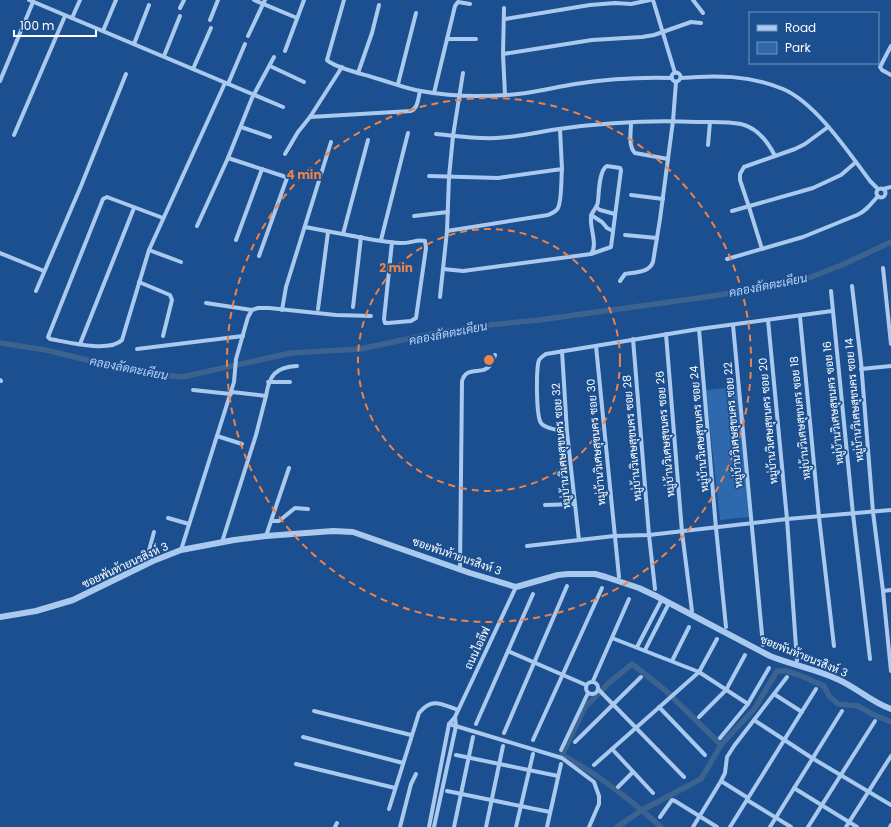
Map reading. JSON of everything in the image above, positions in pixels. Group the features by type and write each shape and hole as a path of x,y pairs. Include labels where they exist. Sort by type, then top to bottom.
{"street":[{"path":"29,0 164,56 283,108"},
{"path":"72,18 80,0"},
{"path":"104,31 116,0"},
{"path":"180,8 184,0"},
{"path":"210,20 218,0"},
{"path":"254,0 264,2 297,18"},
{"path":"285,51 304,0"},
{"path":"344,0 327,60 330,63 358,73 420,91 460,95 505,95 611,80 672,78 676,82"},
{"path":"505,19 590,5 615,3 631,4 650,0"},
{"path":"653,0 675,73 679,74 681,78"},
{"path":"693,0 703,13"},
{"path":"0,82 33,2"},
{"path":"248,36 264,2"},
{"path":"434,93 453,10 458,2 470,4"},
{"path":"134,44 149,5"},
{"path":"358,73 372,33 379,5"},
{"path":"504,8 505,19 503,54 505,95"},
{"path":"398,84 416,13"},
{"path":"14,135 65,16"},
{"path":"164,56 180,16"},
{"path":"503,54 592,40 642,37 663,32 691,22 700,23"},
{"path":"193,69 211,28"},
{"path":"447,39 476,39"},
{"path":"163,218 107,197 103,199 48,335 50,339 99,346 114,345 119,343 123,336 149,250 245,44"},
{"path":"891,46 880,67 882,70 891,75"},
{"path":"197,226 228,158 254,95 274,57"},
{"path":"270,66 304,82"},
{"path":"285,154 342,67"},
{"path":"440,297 447,231 449,177 453,136 463,73"},
{"path":"672,78 672,75 675,73"},
{"path":"36,291 81,186 126,74"},
{"path":"620,281 625,274 651,267 663,199 673,121 676,82 681,78 705,76 742,78 755,80 784,89 796,96 828,127 870,182 878,189"},
{"path":"310,117 411,112 416,107 420,91"},
{"path":"436,134 477,138 496,138 560,129 631,123 673,121 742,124 763,136 775,156"},
{"path":"708,145 710,122"},
{"path":"631,123 631,145 632,150 635,153 668,159"},
{"path":"241,127 270,137"},
{"path":"762,249 740,180 742,169 795,149 805,144 828,127"},
{"path":"447,231 548,215 554,212 558,208 560,202 562,169 560,129"},
{"path":"381,240 408,133"},
{"path":"343,234 368,140"},
{"path":"282,310 286,287 332,142"},
{"path":"228,158 287,178 259,256"},
{"path":"732,211 813,188 841,175 856,162"},
{"path":"443,269 463,271 591,254 611,248 621,170 620,168 608,166 604,167 603,169 600,180 598,204 591,215 594,249 591,254"},
{"path":"236,240 262,169"},
{"path":"429,176 498,178 562,169"},
{"path":"878,189 891,187"},
{"path":"883,188 885,195"},
{"path":"727,259 803,237 863,212 869,208 878,196 876,193 878,189"},
{"path":"631,194 663,199"},
{"path":"878,196 882,197 891,194"},
{"path":"596,207 600,210 615,214"},
{"path":"80,344 134,208"},
{"path":"414,216 448,212"},
{"path":"591,215 613,231"},
{"path":"305,227 392,242 402,243 422,240 426,243 416,318 411,321 385,323 384,319 392,242"},
{"path":"318,309 328,232"},
{"path":"625,235 657,238"},
{"path":"353,307 361,237"},
{"path":"149,250 181,262"},
{"path":"0,253 44,272"},
{"path":"883,268 891,344"},
{"path":"139,282 170,295 172,300 163,336"},
{"name":"หมู่บ้านวิเศษสุขนคร ซอย 14","path":"852,286 861,369 873,512 891,672"},
{"name":"หมู่บ้านวิเศษสุขนคร ซอย 16","path":"831,291 853,514 870,659"},
{"path":"206,303 252,310 258,308 336,315 371,316"},
{"path":"181,550 231,393 235,377 236,359 248,317 252,310"},
{"path":"567,432 545,427 541,424 537,415 537,370 541,357 546,354 666,334 800,317 832,311"},
{"name":"หมู่บ้านวิเศษสุขนคร ซอย 18","path":"800,317 819,517 834,646"},
{"name":"หมู่บ้านวิเศษสุขนคร ซอย 20","path":"768,320 787,519 797,661"},
{"name":"หมู่บ้านวิเศษสุขนคร ซอย 22","path":"733,325 763,645"},
{"name":"หมู่บ้านวิเศษสุขนคร ซอย 24","path":"700,329 716,528 726,627"},
{"name":"หมู่บ้านวิเศษสุขนคร ซอย 26","path":"666,334 682,532 692,611"},
{"path":"137,349 243,336"},
{"name":"หมู่บ้านวิเศษสุขนคร ซอย 28","path":"633,339 649,535 655,589"},
{"name":"หมู่บ้านวิเศษสุขนคร ซอย 30","path":"596,346 619,577"},
{"name":"หมู่บ้านวิเศษสุขนคร ซอย 32","path":"562,351 567,432 578,540"},
{"path":"460,569 462,381 463,376 468,372 488,368 495,355"},
{"path":"222,542 256,435 268,382 282,368 297,366"},
{"path":"861,369 891,366"},
{"path":"268,382 290,382"},
{"path":"193,390 266,396"},
{"path":"217,436 242,444"},
{"path":"266,536 289,468"},
{"path":"545,505 575,504"},
{"path":"271,521 279,521 295,508 308,509"},
{"path":"527,546 614,536 682,532 787,519 891,510"},
{"path":"168,518 189,524"},
{"name":"ซอยพันท้ายนรสิงห์ 3","path":"0,617 36,611 73,600 145,565 181,550 222,542 266,536 334,531 353,532 516,587 558,575 578,573 595,574 629,584 662,599 770,656 840,680 880,705 891,709"},
{"path":"145,565 154,532"},
{"path":"504,733 567,586"},
{"name":"ถนนไอลีฟ","path":"429,827 449,724 455,717 516,587"},
{"path":"533,740 602,588"},
{"path":"883,591 891,590"},
{"path":"476,724 533,594"},
{"path":"586,685 593,681 629,599"},
{"path":"637,647 662,599"},
{"path":"644,650 669,603"},
{"path":"672,661 689,627"},
{"path":"612,638 699,672 748,704"},
{"path":"594,766 699,672 718,639"},
{"path":"508,651 586,685"},
{"path":"699,717 726,690 745,656"},
{"path":"720,738 748,704 769,668"},
{"path":"575,742 641,677"},
{"path":"693,827 721,782 725,773 727,757 744,731 786,677"},
{"path":"593,681 596,683 598,689 684,777"},
{"path":"586,685 585,689 588,693"},
{"path":"588,693 594,694 598,689"},
{"path":"730,827 816,689"},
{"path":"561,750 588,693"},
{"path":"774,694 802,712"},
{"path":"389,809 418,713 424,707 436,702 458,710"},
{"path":"660,707 705,755"},
{"path":"314,710 411,735"},
{"path":"770,827 842,711"},
{"name":"ถนนไอลีฟ","path":"434,827 456,726 455,717"},
{"path":"754,720 812,758 891,805"},
{"path":"808,827 875,721"},
{"path":"449,724 562,758 594,782 599,796 599,804 589,827"},
{"path":"454,827 473,737"},
{"path":"303,738 403,763"},
{"path":"486,827 502,746"},
{"path":"612,749 653,792"},
{"path":"516,827 533,754"},
{"path":"456,755 558,776"},
{"path":"846,827 891,756"},
{"path":"296,764 395,788"},
{"path":"547,827 561,764"},
{"path":"618,786 634,772"},
{"path":"400,827 411,784 416,774"},
{"path":"721,782 791,827"},
{"path":"794,788 857,827"},
{"path":"447,791 550,812"},
{"path":"660,817 672,800 717,827"}],"green space":[{"path":"737,387 750,517 720,520 706,390"}],"waterway":[{"name":"คลองลัดตะเคียน","path":"0,343 46,350 136,372 182,377 291,353 360,349 431,334 489,325 539,320 706,297 798,282 842,265 891,242"},
{"path":"661,827 613,788 588,770 562,755 585,707 610,682 632,664 665,690 721,745"},
{"path":"617,827 642,810 701,779 721,745 755,708 777,671 786,671 799,675 824,686 829,696 838,704 858,706 891,722"}]}
